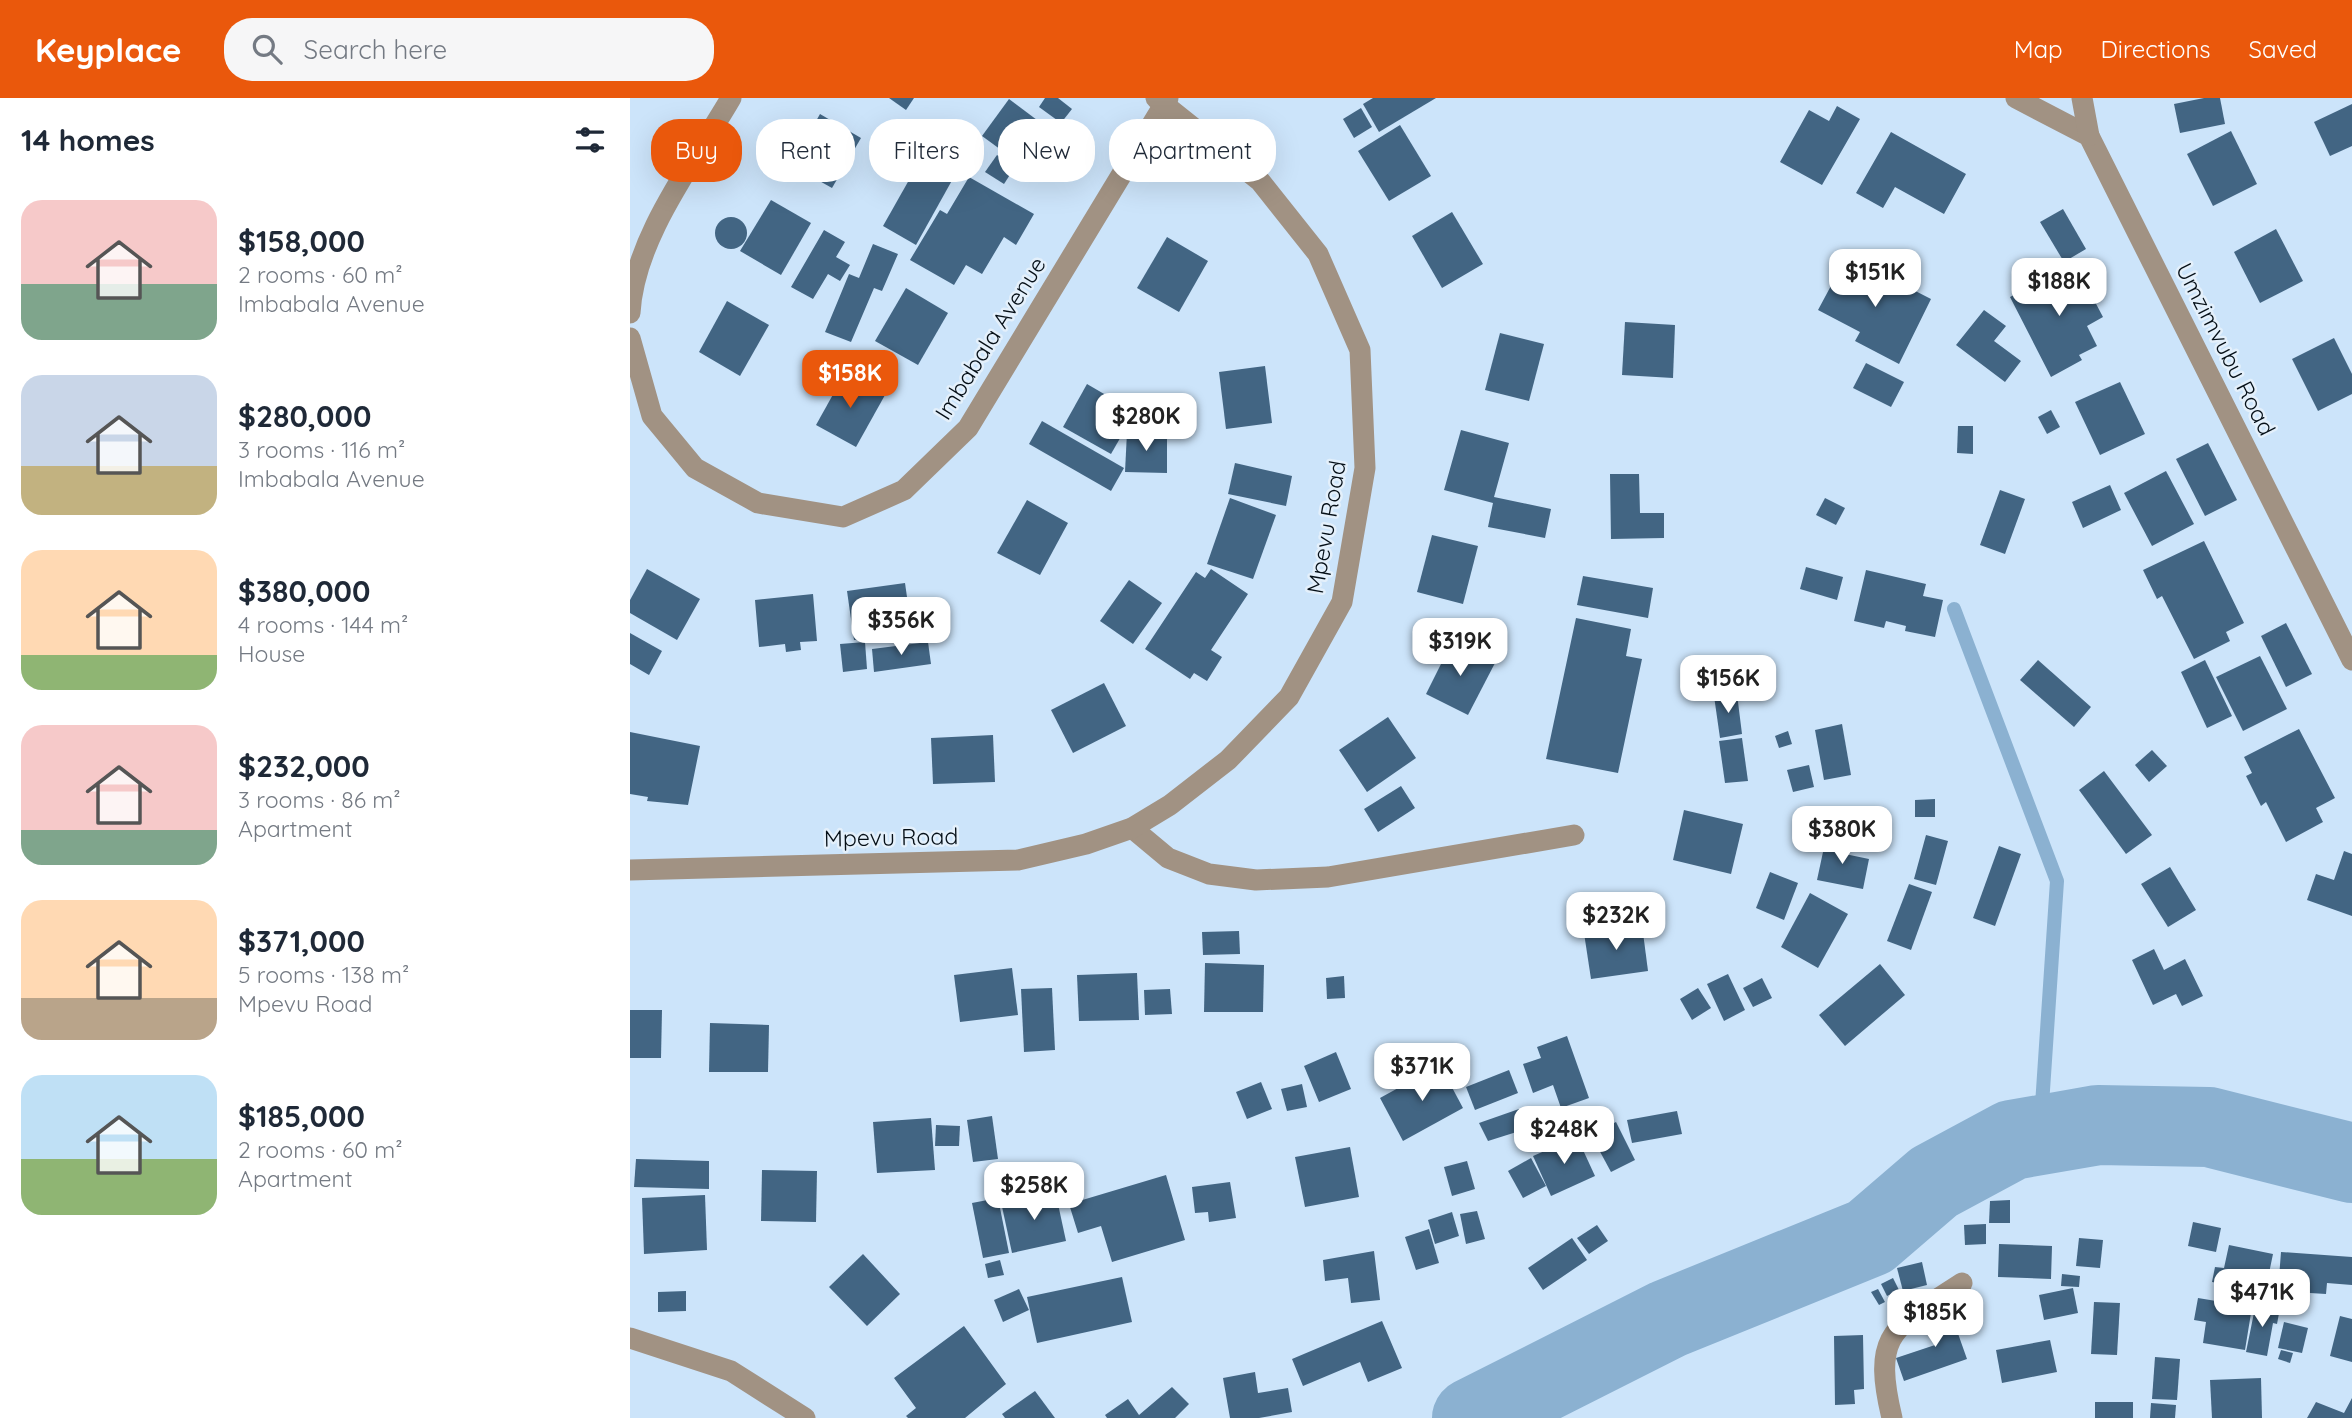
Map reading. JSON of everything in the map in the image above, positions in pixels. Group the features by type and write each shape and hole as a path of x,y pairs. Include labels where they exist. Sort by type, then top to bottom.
{"street":[{"path":"630,313 632,286 649,238 732,98"},
{"path":"2016,98 2089,136"},
{"name":"Umzimvubu Road","path":"2082,98 2089,136 2352,660"},
{"name":"Imbabala Avenue","path":"630,338 652,416 695,468 758,503 843,517 904,490 968,428 1163,100"},
{"name":"Mpevu Road","path":"630,870 1018,860 1086,844 1132,828 1170,805 1228,760 1289,697 1342,602 1365,468 1360,350 1318,254 1260,181 1163,100"},
{"path":"1132,828 1168,858 1209,874 1256,880 1328,877 1574,835"},
{"path":"1892,1418 1886,1391 1885,1349 1902,1323 1962,1283"},
{"path":"630,1338 731,1371 805,1418"}],"building":[{"path":"889,98 914,98 906,110"},
{"path":"1045,98 1058,98 1072,109 1064,119 1056,119 1039,107"},
{"path":"1373,98 1436,98 1379,132 1363,104"},
{"path":"2220,98 2225,124 2180,133 2174,104"},
{"path":"1009,99 1036,119 998,119 998,148 984,137 984,133"},
{"path":"2352,104 2352,146 2330,156 2314,122"},
{"path":"1837,106 1860,119 1822,185 1780,162 1809,110 1829,121"},
{"path":"1361,108 1372,127 1354,138 1343,119"},
{"path":"1400,125 1431,176 1389,201 1358,151"},
{"path":"2231,131 2257,184 2213,206 2187,154"},
{"path":"1891,132 1966,174 1944,214 1895,187 1883,208 1856,193"},
{"path":"855,134 861,138 855,148"},
{"path":"997,155 998,156 998,180 985,172"},
{"path":"821,182 835,182 832,188"},
{"path":"908,182 951,182 916,245 883,226"},
{"path":"966,182 978,182 1034,214 1016,245 1004,237 982,274 966,265 954,285 910,260 940,210 947,214"},
{"path":"771,200 811,223 781,275 740,251"},
{"path":"2063,209 2086,249 2064,262 2040,222"},
{"path":"1452,212 1483,264 1442,288 1412,236"},
{"path":"731,217 742,222 747,233 742,244 731,249 720,244 715,233 720,222"},
{"path":"2276,229 2303,281 2260,303 2234,252"},
{"path":"824,230 845,242 836,257 850,265 840,281 828,274 813,299 791,287"},
{"path":"1167,237 1208,261 1179,312 1137,288"},
{"path":"873,244 898,254 882,291 874,288 851,342 825,332 849,274 859,278"},
{"path":"1847,256 1931,299 1899,364 1855,341 1860,332 1818,310"},
{"path":"2075,264 2103,317 2087,326 2097,346 2079,355 2082,360 2051,377 2010,297"},
{"path":"906,288 948,313 918,365 875,341"},
{"path":"727,301 769,325 740,376 699,352"},
{"path":"1984,310 2006,326 1994,341 2021,361 2005,382 1956,345"},
{"path":"1625,322 1675,325 1673,378 1622,375"},
{"path":"1500,333 1544,344 1529,401 1485,390"},
{"path":"2334,338 2352,374 2352,394 2318,411 2292,359"},
{"path":"1866,363 1904,382 1891,407 1853,388"},
{"path":"1265,366 1272,423 1226,429 1219,372"},
{"path":"845,373 885,395 856,447 816,425"},
{"path":"2120,382 2145,434 2100,455 2075,402"},
{"path":"1087,384 1135,412 1111,454 1063,427"},
{"path":"2051,410 2060,427 2047,434 2038,417"},
{"path":"1042,421 1124,468 1111,491 1029,444"},
{"path":"1958,426 1973,426 1973,454 1957,453"},
{"path":"1461,430 1509,443 1494,497 1551,509 1545,538 1488,527 1493,503 1444,490"},
{"path":"1127,432 1167,434 1167,473 1125,472"},
{"path":"2208,443 2237,500 2205,516 2176,459"},
{"path":"1235,463 1292,476 1286,506 1228,494"},
{"path":"2166,471 2194,524 2152,546 2124,493"},
{"path":"1610,474 1639,474 1640,513 1664,513 1664,538 1611,539"},
{"path":"2110,485 2121,510 2083,528 2072,502"},
{"path":"2000,490 2025,499 2005,554 1980,545"},
{"path":"1230,498 1276,515 1253,579 1207,564"},
{"path":"1825,498 1845,508 1836,525 1816,515"},
{"path":"1027,500 1068,523 1040,575 997,553"},
{"path":"1432,535 1478,546 1463,604 1417,592"},
{"path":"2204,541 2244,623 2226,632 2230,641 2194,659 2162,596 2157,599 2143,570"},
{"path":"1806,567 1843,577 1837,600 1800,589"},
{"path":"647,569 700,599 677,640 630,613 630,600"},
{"path":"1211,569 1248,594 1211,650 1222,657 1207,681 1194,673 1190,679 1145,649 1196,572 1205,578"},
{"path":"1866,570 1926,584 1923,596 1943,600 1935,637 1905,631 1906,626 1886,621 1884,628 1854,621"},
{"path":"1583,576 1653,588 1648,618 1577,605"},
{"path":"1129,580 1162,603 1133,644 1100,621"},
{"path":"905,583 912,632 854,640 847,591"},
{"path":"813,594 817,641 800,642 801,650 786,652 785,644 759,647 755,600"},
{"path":"1576,618 1631,629 1626,656 1642,659 1618,773 1546,759"},
{"path":"2286,623 2312,674 2286,687 2261,636"},
{"path":"630,633 662,651 649,675 630,664"},
{"path":"865,642 867,669 843,672 840,644"},
{"path":"928,642 931,664 874,672 872,649"},
{"path":"1452,642 1495,663 1468,715 1426,694"},
{"path":"2260,656 2287,709 2243,731 2216,677"},
{"path":"2038,660 2091,707 2074,727 2020,680"},
{"path":"2205,660 2232,716 2207,728 2181,672"},
{"path":"1104,683 1126,726 1073,753 1051,710"},
{"path":"1737,694 1742,734 1720,738 1714,696"},
{"path":"1388,717 1416,758 1367,792 1339,750"},
{"path":"1842,724 1851,775 1824,780 1815,730"},
{"path":"2299,729 2335,798 2316,808 2323,822 2286,842 2266,802 2261,806 2246,776 2252,773 2244,757"},
{"path":"1788,731 1792,744 1779,748 1775,736"},
{"path":"630,732 700,746 688,805 647,801 648,797 630,794"},
{"path":"993,735 995,782 933,784 931,738"},
{"path":"1742,738 1748,781 1725,783 1719,741"},
{"path":"2152,750 2167,766 2149,782 2135,765"},
{"path":"1809,765 1814,787 1793,792 1787,770"},
{"path":"2104,771 2152,835 2126,854 2079,790"},
{"path":"1401,786 1415,808 1378,832 1364,809"},
{"path":"1935,799 1935,817 1915,817 1915,800"},
{"path":"1684,810 1743,824 1731,874 1673,860"},
{"path":"1926,835 1948,841 1936,885 1914,879"},
{"path":"1826,838 1848,842 1845,854 1869,859 1863,889 1817,880"},
{"path":"1999,846 2021,854 1995,926 1973,918"},
{"path":"2344,851 2352,854 2352,916 2307,900 2316,874 2334,880"},
{"path":"2170,867 2196,910 2168,927 2141,884"},
{"path":"1770,872 1798,883 1784,920 1756,908"},
{"path":"1909,884 1932,892 1911,950 1887,941"},
{"path":"1810,893 1848,914 1818,968 1781,947"},
{"path":"1642,925 1648,971 1591,979 1584,933"},
{"path":"1239,931 1240,954 1203,955 1202,932"},
{"path":"2154,949 2164,970 2185,959 2203,996 2182,1006 2176,994 2153,1005 2132,960"},
{"path":"1205,963 1264,965 1263,1012 1204,1012"},
{"path":"1880,964 1905,995 1845,1046 1819,1015"},
{"path":"1012,968 1018,1015 960,1022 954,975"},
{"path":"1137,973 1139,1020 1079,1021 1077,975"},
{"path":"1728,974 1745,1010 1724,1021 1707,984"},
{"path":"1344,976 1345,998 1327,999 1326,978"},
{"path":"1762,978 1772,998 1753,1007 1743,988"},
{"path":"1052,988 1055,1050 1024,1052 1021,989"},
{"path":"1698,988 1711,1008 1692,1020 1680,999"},
{"path":"1170,989 1172,1014 1145,1015 1144,990"},
{"path":"630,1010 662,1010 661,1058 630,1058"},
{"path":"710,1023 769,1025 768,1072 709,1072"},
{"path":"1567,1036 1589,1098 1561,1108 1553,1085 1533,1093 1523,1064 1541,1058 1537,1047"},
{"path":"1336,1052 1351,1089 1319,1102 1304,1066"},
{"path":"1440,1065 1463,1108 1403,1141 1380,1098"},
{"path":"1509,1070 1518,1093 1475,1110 1466,1087"},
{"path":"1261,1082 1272,1109 1247,1119 1236,1092"},
{"path":"1302,1084 1307,1107 1287,1111 1281,1089"},
{"path":"1519,1109 1526,1129 1488,1141 1479,1123"},
{"path":"1677,1111 1682,1134 1632,1143 1627,1120"},
{"path":"992,1116 998,1159 973,1162 967,1120"},
{"path":"931,1118 935,1170 877,1173 873,1122"},
{"path":"1616,1122 1635,1160 1611,1172 1591,1135"},
{"path":"936,1125 960,1126 959,1146 935,1146"},
{"path":"1577,1137 1595,1176 1551,1196 1533,1156"},
{"path":"1350,1147 1359,1197 1305,1207 1295,1157"},
{"path":"1531,1158 1546,1186 1523,1198 1508,1171"},
{"path":"636,1159 709,1161 709,1189 634,1187"},
{"path":"1467,1161 1475,1189 1452,1196 1444,1167"},
{"path":"762,1170 817,1171 816,1222 761,1221"},
{"path":"1166,1175 1185,1240 1112,1262 1101,1226 1078,1233 1069,1204"},
{"path":"1230,1182 1236,1218 1209,1222 1208,1212 1195,1213 1192,1187"},
{"path":"1055,1190 1066,1241 1012,1253 1001,1202"},
{"path":"705,1195 707,1250 644,1254 642,1198"},
{"path":"998,1198 1009,1253 983,1258 972,1203"},
{"path":"2010,1200 2010,1223 1989,1223 1990,1201"},
{"path":"1477,1211 1485,1239 1466,1244 1460,1214"},
{"path":"1452,1212 1459,1236 1435,1244 1428,1220"},
{"path":"2193,1222 2221,1228 2216,1252 2188,1246"},
{"path":"1986,1224 1986,1244 1965,1245 1964,1225"},
{"path":"1597,1225 1608,1241 1589,1254 1577,1238"},
{"path":"1429,1229 1439,1263 1416,1270 1405,1237"},
{"path":"1572,1238 1587,1260 1543,1290 1528,1268"},
{"path":"2079,1238 2103,1240 2100,1268 2076,1266"},
{"path":"1999,1244 2052,1246 2051,1279 1998,1277"},
{"path":"2229,1245 2273,1254 2263,1302 2222,1293 2223,1284 2212,1282 2215,1267 2224,1268"},
{"path":"1374,1251 1380,1300 1351,1303 1348,1278 1325,1281 1323,1260"},
{"path":"2281,1252 2352,1257 2352,1285 2327,1283 2326,1294 2278,1291"},
{"path":"863,1254 900,1294 867,1326 829,1287"},
{"path":"1000,1260 1004,1275 988,1278 985,1264"},
{"path":"1922,1262 1927,1285 1903,1291 1897,1268"},
{"path":"2062,1274 2080,1276 2079,1287 2061,1286"},
{"path":"1122,1277 1132,1322 1037,1343 1027,1297"},
{"path":"1893,1278 1899,1290 1887,1296 1881,1284"},
{"path":"2073,1288 2078,1313 2044,1320 2039,1295"},
{"path":"1019,1289 1029,1310 1003,1322 994,1300"},
{"path":"1878,1289 1885,1302 1879,1305 1871,1292"},
{"path":"686,1291 686,1311 658,1312 658,1292"},
{"path":"2198,1298 2252,1307 2245,1350 2203,1343 2206,1322 2194,1320"},
{"path":"2094,1302 2120,1303 2117,1355 2091,1354"},
{"path":"2256,1303 2280,1308 2277,1324 2273,1323 2267,1356 2246,1352"},
{"path":"1950,1311 1967,1359 1904,1381 1896,1358 1935,1345 1925,1319"},
{"path":"2340,1316 2352,1319 2352,1362 2330,1356"},
{"path":"1382,1321 1402,1368 1368,1382 1360,1362 1303,1386 1292,1359"},
{"path":"2284,1322 2308,1328 2302,1353 2278,1348"},
{"path":"964,1326 1006,1384 965,1418 908,1418 906,1416 916,1408 894,1378"},
{"path":"1863,1335 1864,1389 1854,1390 1855,1404 1835,1405 1834,1336"},
{"path":"2050,1340 2057,1372 2002,1383 1996,1350"},
{"path":"2281,1350 2293,1353 2290,1363 2278,1359"},
{"path":"2155,1357 2180,1359 2177,1400 2152,1399"},
{"path":"1255,1372 1258,1393 1288,1388 1292,1412 1259,1418 1230,1418 1223,1378"},
{"path":"2261,1378 2262,1418 2212,1418 2210,1380"},
{"path":"1172,1387 1189,1404 1175,1418 1107,1418 1105,1415 1128,1399 1139,1415"},
{"path":"1035,1391 1055,1418 1005,1418 1002,1414"},
{"path":"2352,1398 2352,1418 2307,1418 2316,1402 2344,1413"},
{"path":"2095,1402 2133,1402 2133,1418 2095,1418"},
{"path":"2151,1403 2176,1405 2175,1418 2150,1418"}],"waterway":[{"path":"1954,609 2057,881 2040,1135"},
{"path":"1472,1418 1668,1319 1870,1237 1934,1182 2012,1140 2098,1125 2209,1127 2352,1163"}]}
